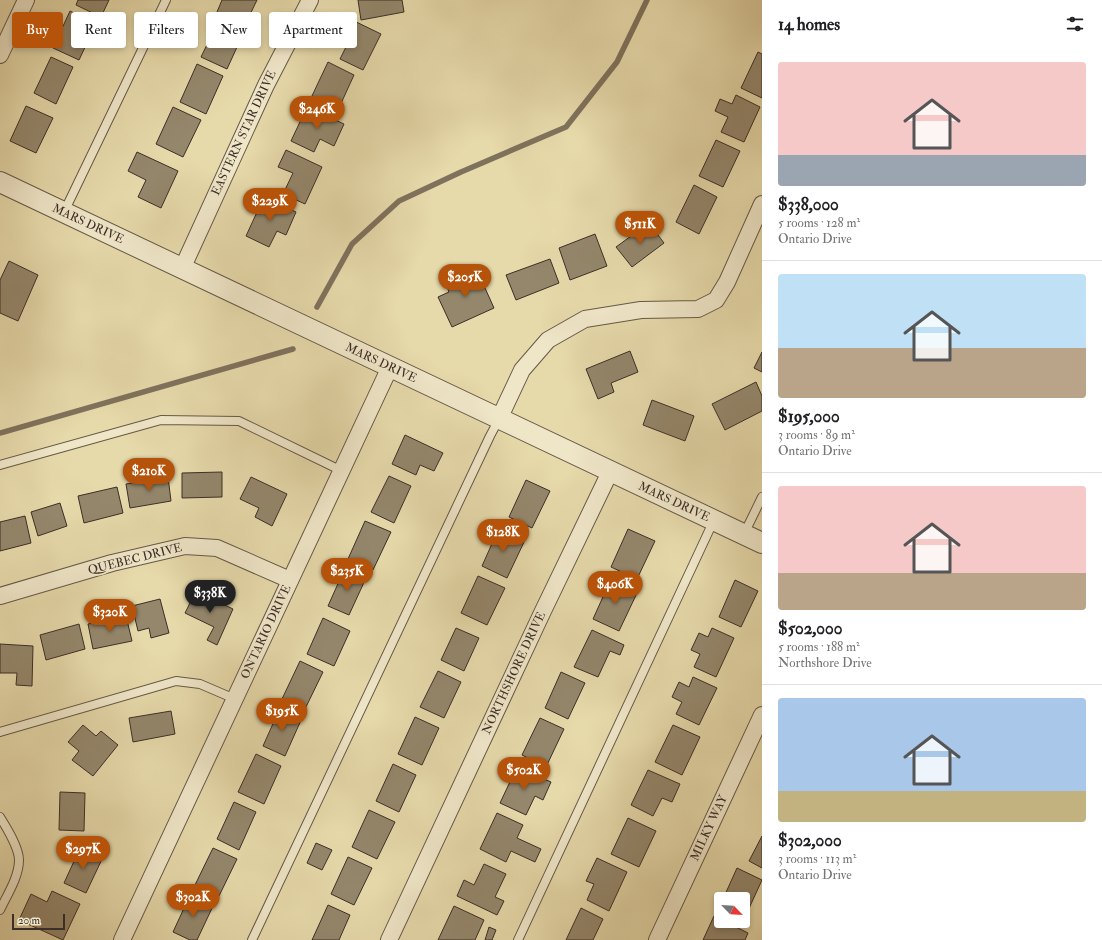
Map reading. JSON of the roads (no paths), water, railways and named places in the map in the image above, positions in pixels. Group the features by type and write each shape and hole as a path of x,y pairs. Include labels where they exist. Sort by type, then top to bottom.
{"street":[{"path":"0,55 26,0"},
{"name":"EASTERN STAR DRIVE","path":"182,269 266,85 310,0"},
{"name":"MARS DRIVE","path":"0,182 762,543"},
{"path":"499,419 522,370 548,340 585,319 641,310 698,309 716,300 727,282 762,204"},
{"name":"ONTARIO DRIVE","path":"122,940 390,367"},
{"name":"NORTHSHORE DRIVE","path":"389,940 542,613 610,472"},
{"name":"QUEBEC DRIVE","path":"0,596 112,563 185,546 217,548 290,580"},
{"name":"MILKY WAY","path":"657,940 762,715"}],"lane":[{"path":"64,212 166,0"},
{"path":"252,940 499,419"},
{"path":"0,465 161,420 239,421 342,471"},
{"path":"744,535 762,497"},
{"path":"518,940 714,520"},
{"path":"0,732 176,681 200,684 235,699"},
{"path":"0,817 12,837 19,859 16,875 0,910"}],"waterway":[{"path":"317,307 352,244 399,201 461,172 566,127 617,62 647,0"},
{"path":"0,433 293,349"}]}
